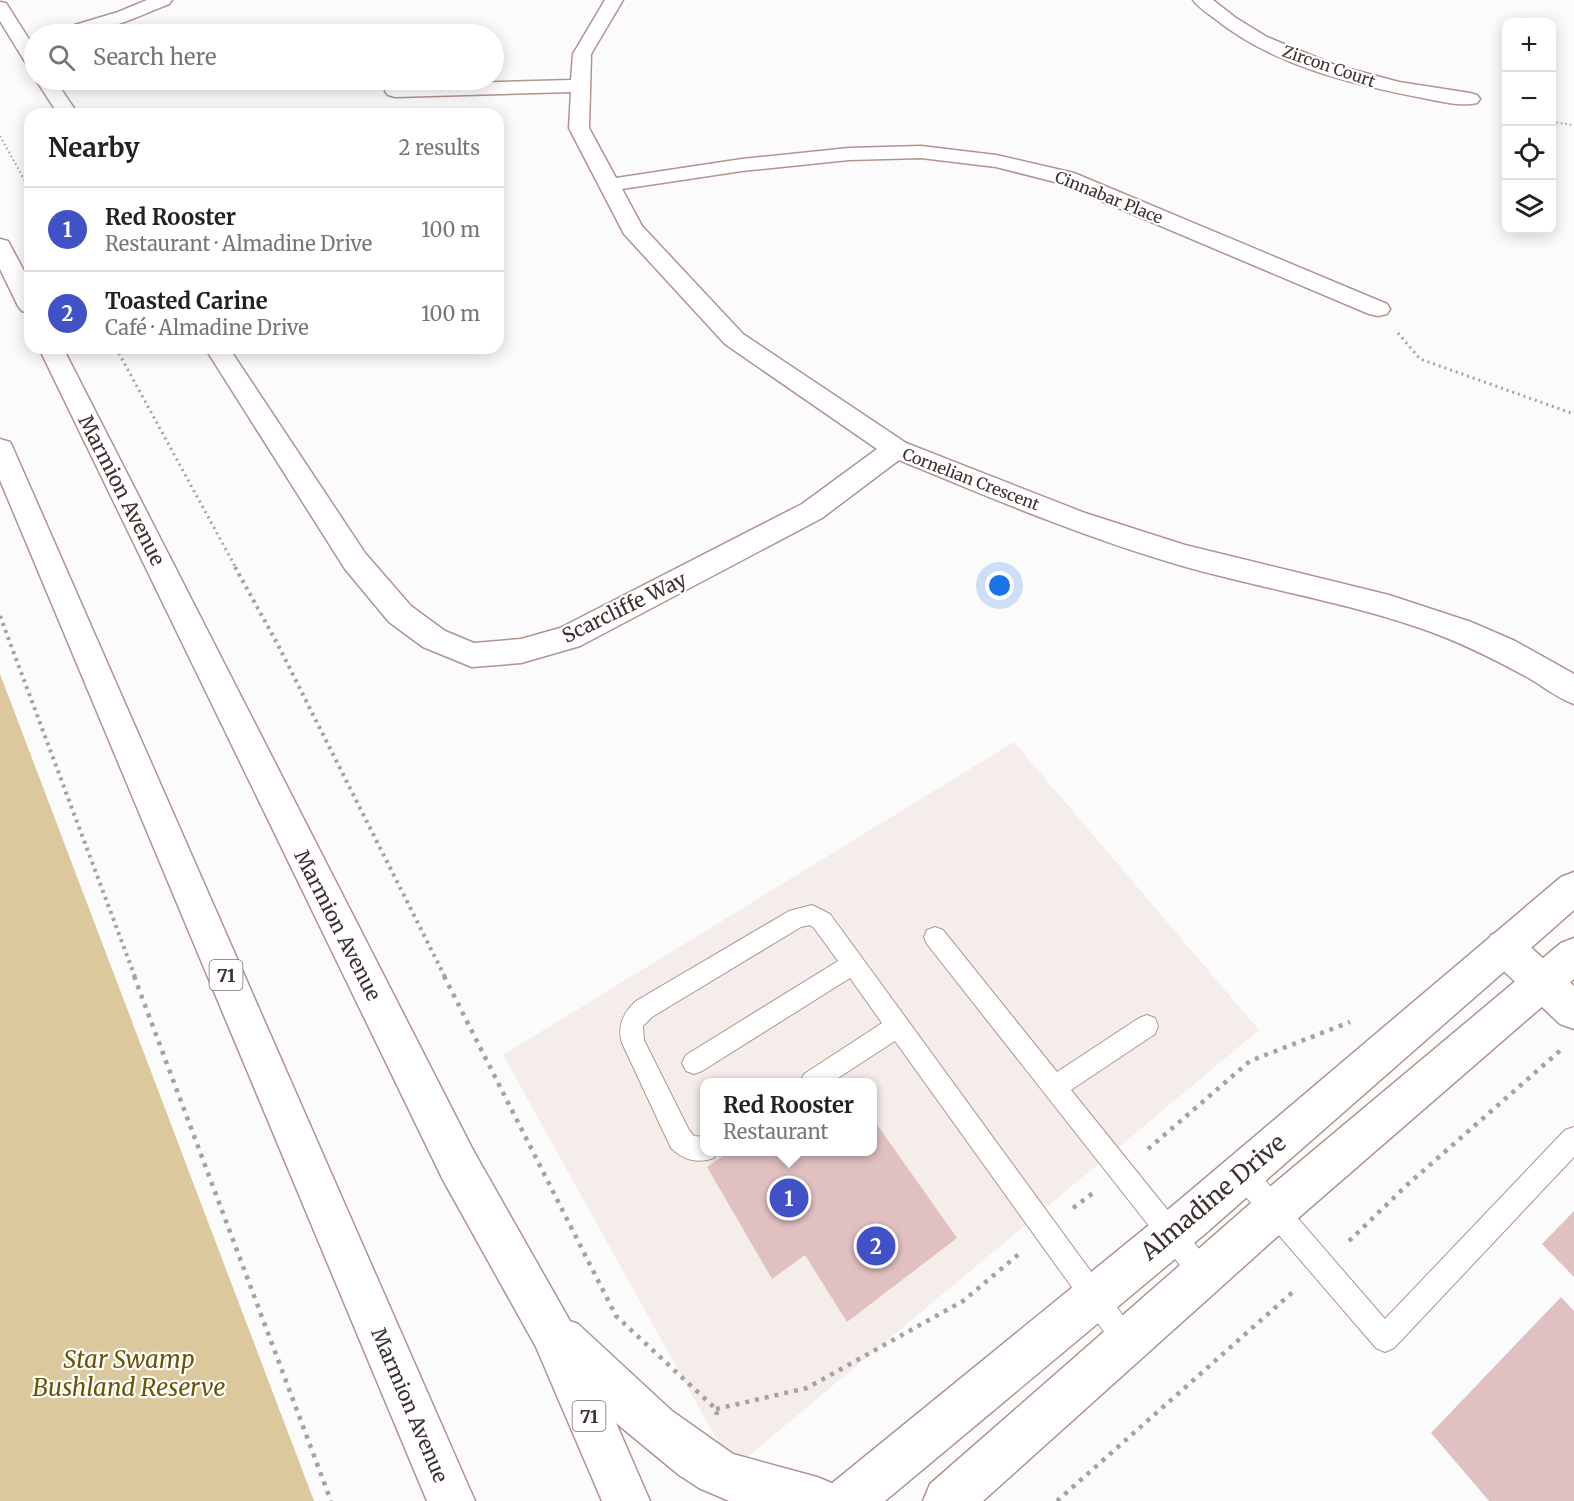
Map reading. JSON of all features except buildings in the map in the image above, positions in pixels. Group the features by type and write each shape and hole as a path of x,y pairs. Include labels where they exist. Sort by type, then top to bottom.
{"main road":[{"path":"98,24 163,0"},
{"name":"Cornelian Crescent","path":"614,0 582,54 579,128 632,229 734,339 896,449 1075,520 1182,555 1389,606 1460,630 1558,679 1574,692"},
{"name":"Zircon Court","path":"1202,0 1226,21 1257,40 1288,54 1376,83 1424,93 1470,99"},
{"path":"0,7 24,38"},
{"path":"504,88 579,86"},
{"path":"52,90 64,108"},
{"path":"395,91 432,90"},
{"name":"Cinnabar Place","path":"609,185 742,165 849,154 921,152 996,161 1066,178 1378,309"},
{"path":"0,246 24,294"},
{"name":"Marmion Avenue","path":"54,354 458,1165 552,1331 626,1501"},
{"name":"Scarcliffe Way","path":"221,354 355,561 400,614 435,639 472,655 521,651 569,638 812,511 896,449"},
{"name":"Marmion Avenue","path":"0,448 451,1501"},
{"name":"Almadine Drive","path":"848,1501 1171,1234 1574,888"},
{"path":"1504,947 1574,1011"},
{"path":"947,1501 1274,1211 1574,955"},
{"path":"552,1331 658,1429 717,1472 817,1501"}],"lane":[{"path":"700,1149 689,1148 680,1138 634,1043 629,1030 633,1019 644,1009 797,918 812,915 822,921 1126,1341"},
{"path":"935,937 1203,1274"},
{"path":"694,1063 853,964"},
{"path":"820,1078 898,1026"},
{"path":"1054,1087 1147,1026"},
{"path":"1242,1173 1385,1339 1574,1139"}],"path":[{"path":"1556,123 1574,125"},
{"path":"0,135 24,179"},
{"path":"1378,309 1420,359 1574,414"},
{"path":"119,354 277,643 616,1316 717,1409 717,1472"},
{"path":"0,616 331,1501"},
{"path":"717,1409 807,1388 963,1301 1250,1061 1360,1019"}],"shaded area":[{"path":"1014,742 1259,1030 733,1469 503,1055"}],"green space":[{"name":"Star Swamp Bushland Reserve","path":"0,674 314,1501 0,1501"}],"place":[{"name":"Red Rooster","path":"789,1198"},
{"name":"Toasted Carine","path":"876,1246"}]}
